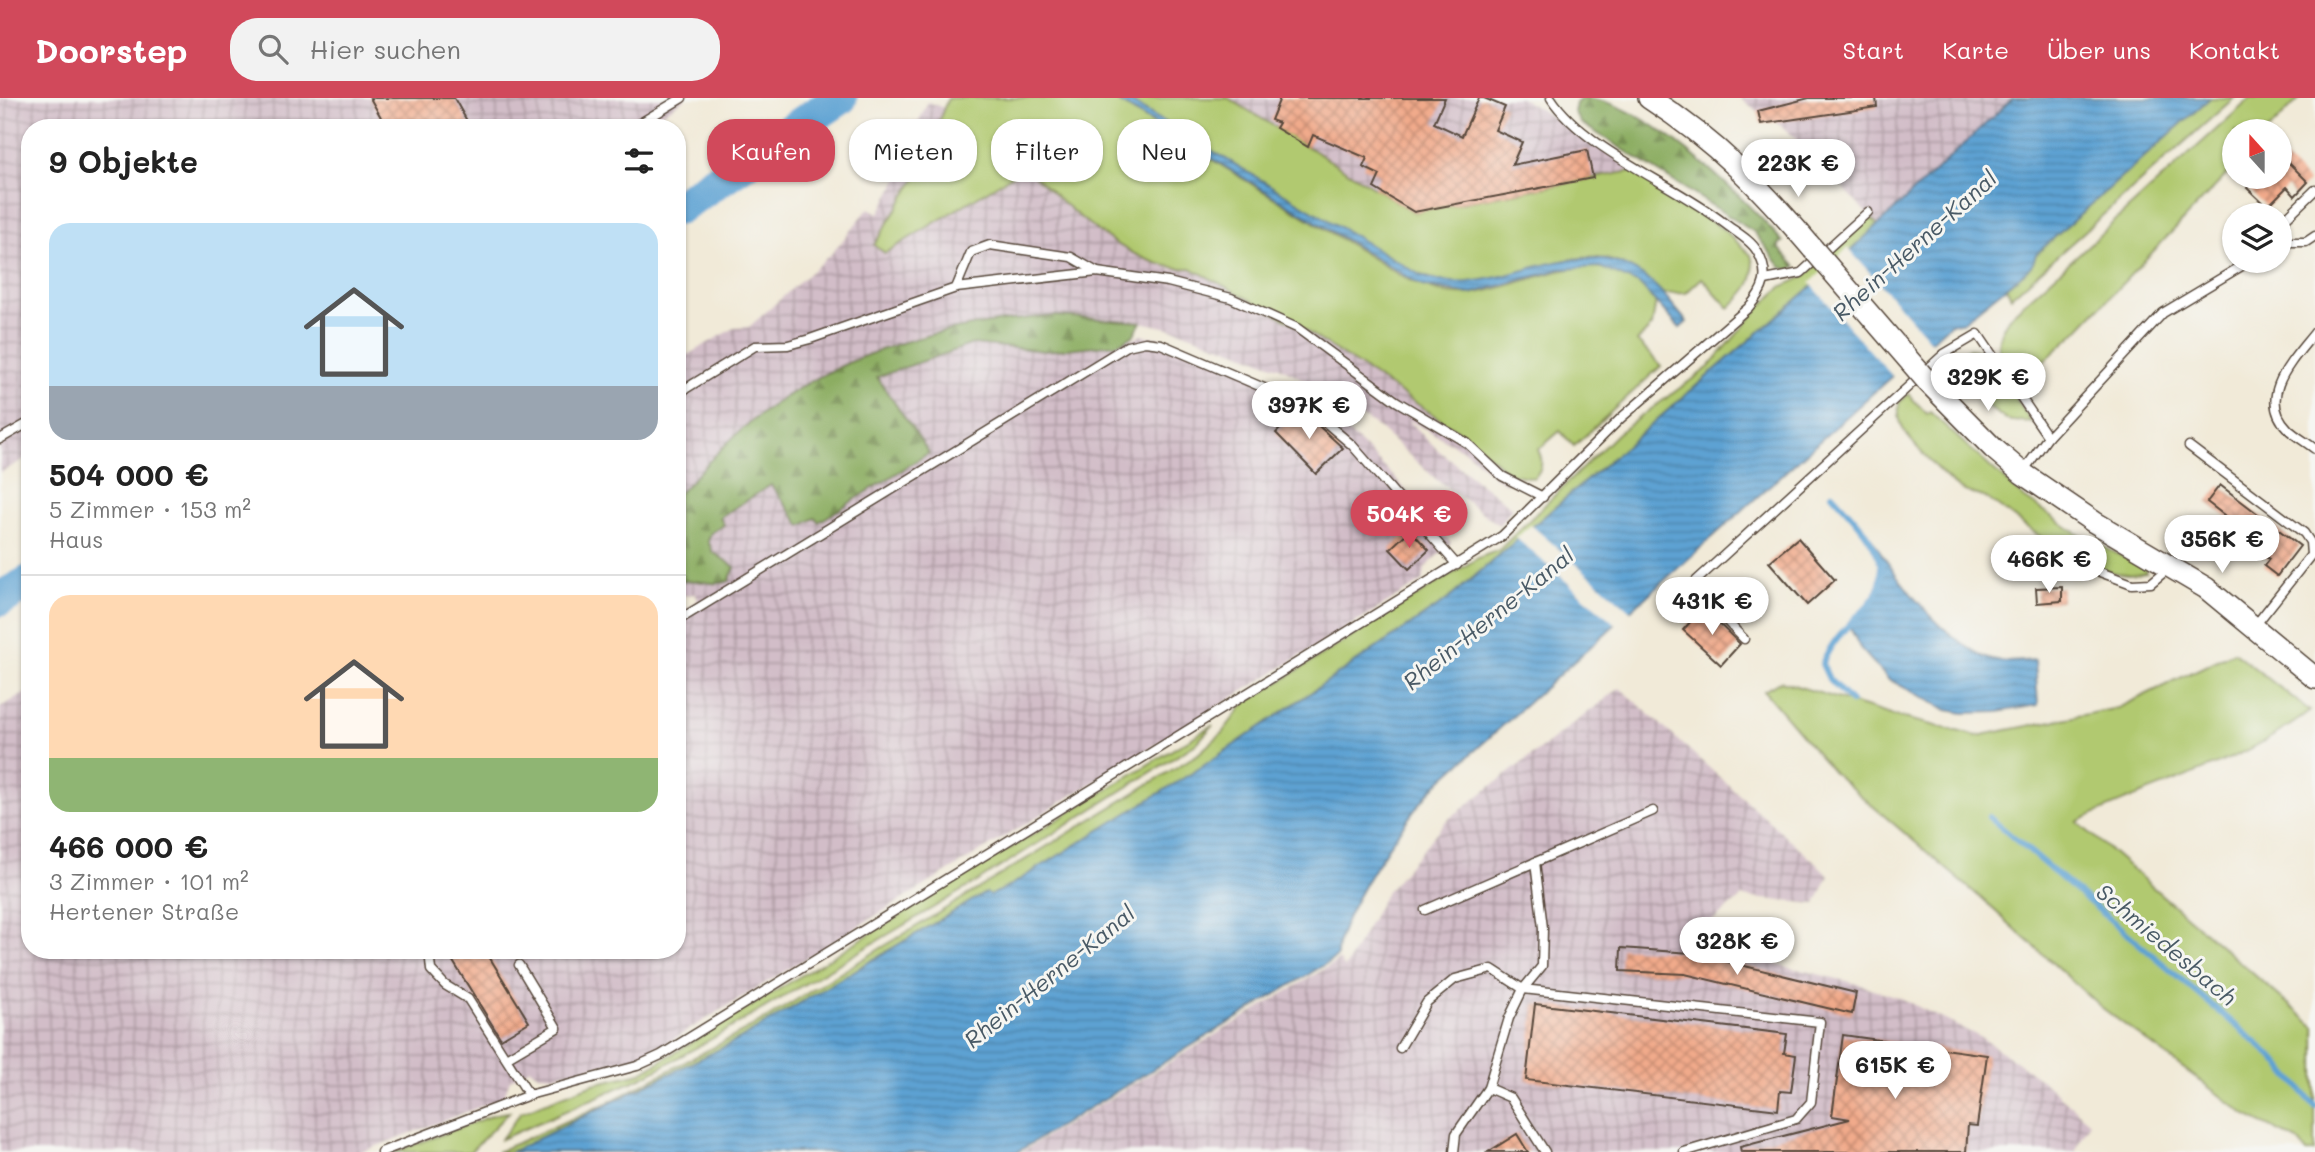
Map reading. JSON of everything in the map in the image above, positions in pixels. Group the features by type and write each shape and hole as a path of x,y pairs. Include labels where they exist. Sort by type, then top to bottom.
{"main road":[{"path":"1649,98 1677,116 1751,177 1927,381 1993,448 2094,523 2206,588 2315,678"}],"lane":[{"path":"647,119 682,98"},
{"path":"381,1152 529,1095 637,1066 661,1055 1502,536 1621,418 1748,308 1763,291 1765,280 1756,248 1704,208 1574,127 1551,98"},
{"path":"2292,212 2315,190"},
{"path":"1765,280 1801,273 1868,212"},
{"path":"2292,241 2306,242 2315,236"},
{"path":"956,288 971,252 990,245 1071,257 1097,272"},
{"path":"686,388 755,346 788,345 810,339 956,288 1097,272 1168,282 1231,298 1297,328 1396,401 1467,443 1502,476 1543,497"},
{"path":"2022,472 2049,437 2163,313 2230,273"},
{"path":"2315,331 2279,379 2275,394 2278,413 2287,428 2315,449"},
{"path":"1744,639 1695,588 1696,581 1944,354 1978,334 2049,437"},
{"path":"686,616 1127,346 1145,341 1161,344 1271,391 1291,393 1352,445 1457,565"},
{"path":"0,439 21,427"},
{"path":"2189,446 2304,533 2310,542 2311,555 2254,627"},
{"path":"2044,551 2132,584 2151,583 2170,567"},
{"path":"1425,910 1653,811"},
{"path":"1454,1152 1456,1134 1488,1088 1509,1018 1522,989 1542,966 1543,928 1535,862"},
{"path":"430,959 432,970 445,985 468,999 529,1095"},
{"path":"506,1058 557,1028 519,965"},
{"path":"1400,1048 1427,1002 1455,979 1492,969 1522,989 1819,1021 1811,1102 1796,1119 1684,1152"},
{"path":"1488,1088 1511,1098 1545,1152"}],"shaded area":[{"path":"0,98 686,98 654,119 21,119 21,461 0,473"},
{"path":"1228,98 1521,98 1637,170 1414,212"},
{"path":"1739,98 2013,98 1878,225 1787,130"},
{"path":"928,102 944,108 940,119 920,119"},
{"path":"897,182 913,182 874,245 921,230 1001,182 1043,182 1047,189 1070,209 1141,258 1172,269 1191,268 1298,325 1469,438 1510,474 1507,484 1467,452 1407,419 1438,450 1512,508 1499,525 1437,480 1380,429 1320,388 1284,369 1178,330 1141,322 923,335 873,352 810,381 754,420 686,486 686,356 734,328 749,327 832,253 869,208 879,213"},
{"path":"1142,335 1161,338 1293,389 1358,441 1397,480 1451,543 1425,568 1423,581 646,1056 553,1075 538,1074 530,1068 510,1080 503,1098 361,1152 0,1152 0,707 21,696 21,959 686,959 686,609 696,603 698,598 695,594 686,595 686,579 720,584 708,541 720,517 771,485 818,522 929,453 876,377 960,346 992,344 1046,351 1117,344"},
{"path":"1620,688 1829,875 1816,904 1742,897 1687,942 1858,984 1900,998 1982,1038 2039,1078 2090,1122 2075,1152 1021,1152 1339,960 1345,968 1385,894 1446,821"}],"green space":[{"path":"948,98 1112,98 1146,119 1117,119 1117,182 1211,182 1211,159 1401,276 1417,284 1451,294 1493,290 1567,270 1591,267 1614,270 1636,280 1656,300 1652,326 1637,341 1661,366 1574,446 1560,431 1538,450 1541,465 1534,478 1510,474 1469,438 1297,325 1191,268 1158,264 1125,249 1062,202 1041,182 1103,182 1103,119 991,119 991,182 1002,182 885,253 874,245 913,182 977,182 977,119 940,119"},
{"path":"1124,98 1228,98 1414,212 1637,170 1724,230 1751,255 1752,279 1746,291 1729,308 1702,278 1686,293 1663,294 1638,273 1615,261 1593,257 1571,259 1501,279 1474,283 1434,279 1411,271 1211,150 1211,119 1159,119"},
{"path":"1582,98 1607,102 1634,114 1690,153 1783,242 1778,247 1796,267 1789,270 1781,267 1754,232 1581,123 1574,112 1576,103"},
{"path":"2210,98 2234,98 2011,297 2006,287 2032,266 2036,254"},
{"path":"2251,98 2300,98 2280,119 2228,119"},
{"path":"2222,124 2222,180 2074,334 2019,384 1999,352 1999,336 2010,316"},
{"path":"1869,216 1878,225 1816,283 1447,600 1200,768 1006,888 991,895 985,893 738,1040 520,1148 511,1152 497,1152 607,1103 752,1027 1198,754 1222,733 1244,704 1478,558 1499,550 1618,433 1709,367 1759,308 1783,286 1804,277"},
{"path":"1055,316 1141,322 1133,336 1117,344 1046,351 973,344 877,377 929,453 819,522 815,518 801,526 771,485 720,517 724,525 711,533 708,541 713,552 735,567 729,581 686,581 686,486 753,420 786,396 858,359 934,334"},
{"path":"1968,349 1976,350 1989,358 2032,423 2008,420 1997,414 1946,359"},
{"path":"1908,394 1927,414 1930,412 2024,498 2078,534 2145,568 2146,572 2126,574 2084,562 2043,538 1989,500 1959,488 1931,462 1904,430 1899,403"},
{"path":"2234,652 2310,711 2283,730 2226,760 2077,822 2315,1027 2315,1152 2307,1152 2298,1141 2246,1115 2101,1007 1982,899 1834,773 1764,691 1781,681 1891,715 1977,736 2118,708"},
{"path":"1213,725 1196,744 973,884 717,1036 643,1077 501,1139 521,1112 593,1084 641,1073"},
{"path":"509,1112 470,1152 395,1152 496,1114"}],"water":[{"path":"1112,98 1124,98 1159,119 1147,119"},
{"name":"Rhein-Herne-Kanal","path":"2013,98 2210,98 2036,254 2032,266 1961,323 1951,323 1432,789 1405,822 1359,895 1339,940 1337,957 1017,1152 511,1152 738,1040 985,893 991,895 1006,888 1200,768 1447,600 1816,283"},
{"path":"1211,150 1422,276 1450,282 1478,281 1561,261 1588,258 1615,262 1649,280 1687,322 1680,328 1639,284 1600,267 1561,269 1470,294 1422,286 1211,158"},
{"path":"1872,539 1920,604 1965,646 1995,661 2035,660 2038,705 1998,712 1964,713 1947,710 1888,679 1860,648 1848,623 1867,604 1878,586 1880,565"}],"pier":[{"path":"1848,248 1933,344 1895,379 1810,283"},
{"path":"1531,525 1634,614 1619,627 1516,538"}],"building":[{"path":"370,98 454,98 466,119 382,119"},
{"path":"1280,98 1445,98 1434,123 1462,136 1479,98 1484,98 1505,107 1495,130 1522,142 1512,165 1587,150 1593,178 1414,212 1374,188 1380,175 1363,167 1367,158 1313,135 1308,147 1276,128 1279,123 1271,120"},
{"path":"1809,98 1876,98 1877,107 1761,124 1758,111"},
{"path":"2292,166 2308,182 2295,196 2289,189 2292,189"},
{"path":"2248,189 2285,189 2271,203 2263,203"},
{"path":"1300,409 1343,448 1316,474 1276,433"},
{"path":"2220,485 2300,546 2277,576 2264,566 2269,559 2262,554 2267,548 2207,502"},
{"path":"1410,530 1429,550 1409,569 1390,549"},
{"path":"1798,538 1835,580 1807,605 1769,562"},
{"path":"2062,587 2062,601 2037,603 2036,588"},
{"path":"1703,608 1740,644 1721,665 1683,630"},
{"path":"1621,948 1691,953 1856,993 1852,1014 1685,974 1620,971"},
{"path":"452,959 490,959 529,1022 501,1039"},
{"path":"1535,1004 1787,1034 1784,1053 1796,1055 1791,1092 1780,1091 1778,1110 1526,1080"},
{"path":"1843,1035 1987,1055 1977,1126 1968,1125 1966,1152 1741,1152 1740,1147 1850,1119 1832,1116"},
{"path":"1517,1134 1528,1152 1488,1152"}],"waterway":[{"path":"686,202 840,98"},
{"name":"Schmiedesbach","path":"1832,494 1873,545 1882,575 1878,590 1868,605 1837,639 1822,664 1829,679 1851,702"},
{"path":"0,599 21,587"},
{"name":"Schmiedesbach","path":"1989,817 2272,1056 2315,1106"}]}
